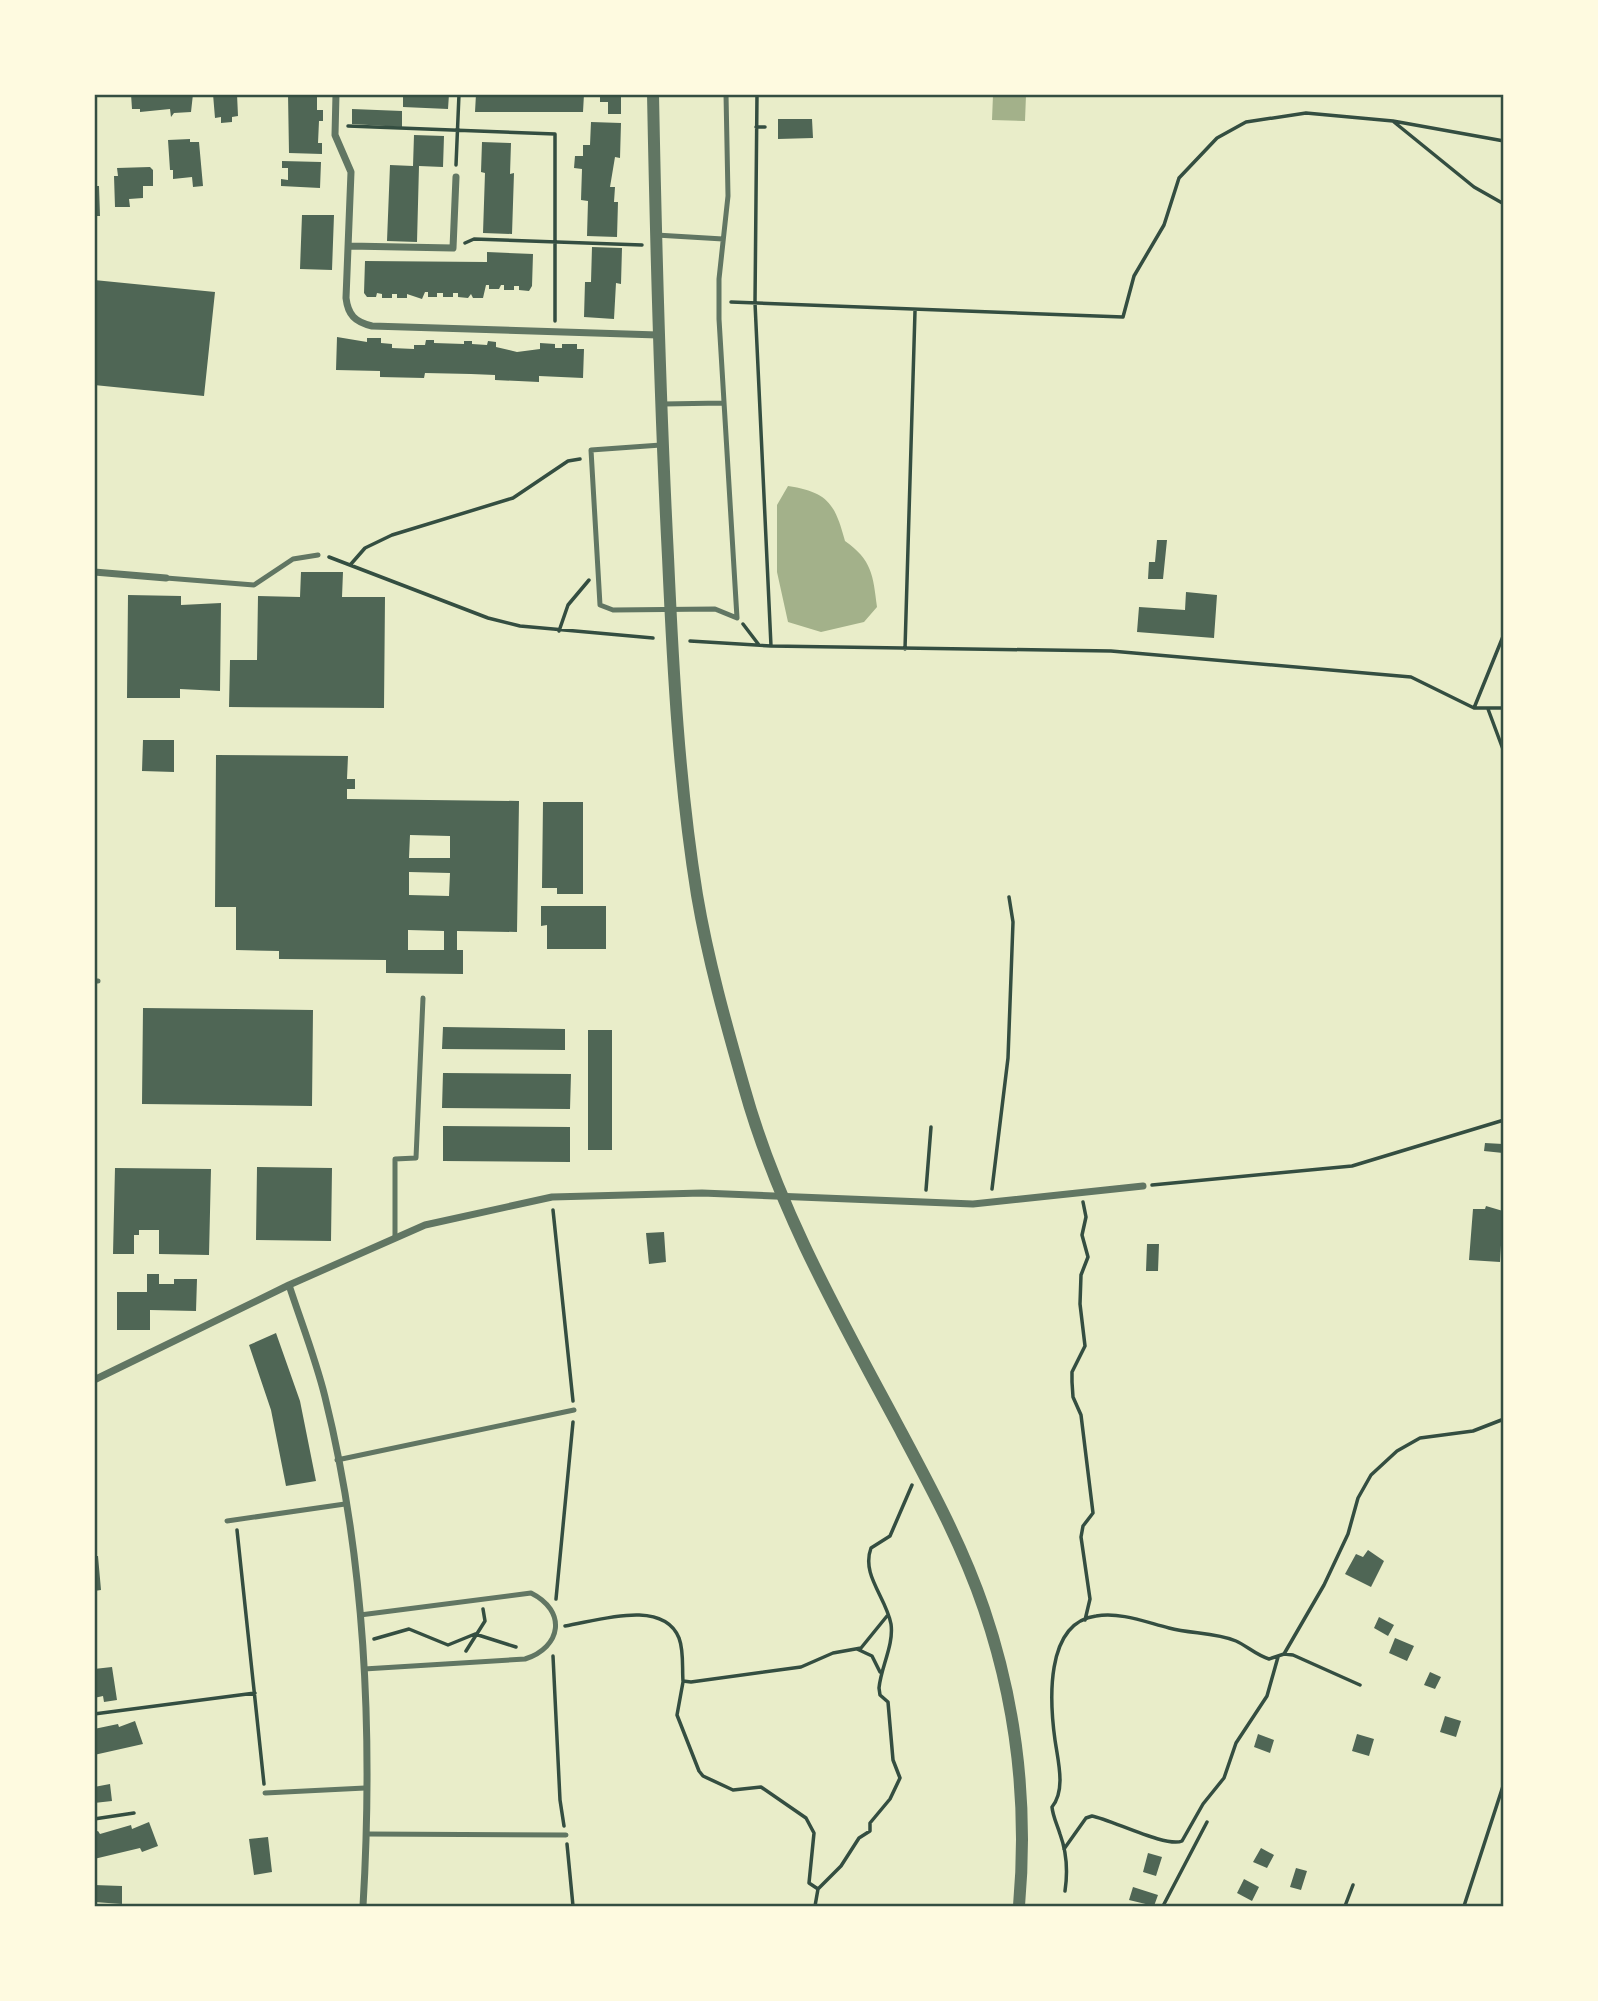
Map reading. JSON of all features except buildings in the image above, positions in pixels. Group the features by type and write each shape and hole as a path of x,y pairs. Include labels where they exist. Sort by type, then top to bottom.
{"street":[{"path":"336,94 334,126 351,172 350,315 363,324 658,335"},
{"path":"653,94 658,335 670,610 680,744 697,895 723,1012 746,1096 781,1197 832,1303 929,1483 983,1605 1011,1706 1021,1779 1019,1906"},
{"path":"349,247 453,248 456,177"},
{"path":"94,572 166,578"},
{"path":"94,1380 289,1285 425,1225 552,1197 702,1193 992,1202 1143,1186"},
{"path":"289,1285 325,1397 345,1504 360,1615 364,1669 367,1834 363,1906"}],"lane":[{"path":"662,445 591,450 598,598 605,609 715,609 737,618 719,302 728,196 726,94"},
{"path":"656,240 723,239"},
{"path":"661,404 723,403"},
{"path":"166,578 254,585 293,559 318,555"},
{"path":"395,1238 395,1159 416,1158 423,998"},
{"path":"337,1460 574,1410"},
{"path":"227,1521 345,1504"},
{"path":"360,1615 531,1593 552,1609 555,1627 553,1640 543,1653 525,1659 364,1669"},
{"path":"265,1793 365,1788"},
{"path":"367,1834 566,1835"}],"path":[{"path":"456,177 458,94"},
{"path":"757,94 755,303 771,646"},
{"path":"719,302 915,312 1123,317 1134,276 1164,225 1179,178 1217,138 1247,122 1306,113 1393,121 1503,141"},
{"path":"1393,121 1474,187 1503,204"},
{"path":"334,126 555,134 555,330"},
{"path":"756,127 765,127"},
{"path":"453,248 474,239 556,242 656,240"},
{"path":"905,649 915,312"},
{"path":"351,564 365,548 392,535 513,498 568,461 592,457"},
{"path":"318,555 351,564 488,618 520,626 653,638"},
{"path":"559,631 575,594 598,573"},
{"path":"737,618 759,645"},
{"path":"1474,708 1503,634"},
{"path":"690,641 771,646 1111,651 1411,677 1474,708 1503,708"},
{"path":"1488,709 1503,752"},
{"path":"992,1202 992,1169 1008,1058 1013,933 1009,897"},
{"path":"1143,1186 1352,1166 1503,1120"},
{"path":"925,1202 931,1127"},
{"path":"1081,1193 1086,1217 1082,1235 1088,1257 1080,1287 1085,1346 1072,1372 1073,1397 1081,1415 1088,1483 1093,1497 1093,1513 1083,1526 1081,1537 1090,1599 1085,1620"},
{"path":"552,1197 574,1410 556,1580 552,1672 560,1800 573,1906"},
{"path":"1065,1891 1068,1872 1052,1807 1059,1798 1059,1768 1051,1715 1051,1682 1056,1654 1073,1629 1085,1620 1105,1615 1145,1620 1166,1628 1196,1631 1238,1642 1269,1658 1278,1657 1284,1654 1324,1585 1347,1539 1357,1498 1371,1475 1397,1451 1420,1438 1473,1431 1503,1419"},
{"path":"815,1906 818,1889 841,1866 859,1838 870,1831 870,1823 890,1799 900,1778 893,1760 888,1702 880,1695 879,1688 880,1674 891,1641 887,1616 870,1574 868,1557 871,1548 890,1536 913,1483"},
{"path":"236,1520 265,1793"},
{"path":"470,1663 466,1649 485,1621 480,1600"},
{"path":"555,1627 648,1615 671,1624 679,1637 683,1681 677,1715 699,1770 703,1776 733,1790 761,1787 806,1818 814,1833 808,1873 810,1883 818,1889"},
{"path":"683,1681 802,1667 833,1653 857,1648 866,1643 887,1616"},
{"path":"363,1646 387,1633 409,1629 443,1644 453,1644 475,1634 521,1647"},
{"path":"857,1648 872,1656 880,1674"},
{"path":"1284,1654 1360,1685"},
{"path":"1064,1849 1086,1818 1092,1816 1176,1844 1182,1841 1203,1804 1224,1778 1236,1743 1267,1696 1278,1657"},
{"path":"94,1714 255,1693"},
{"path":"1464,1906 1503,1783"},
{"path":"94,1819 134,1813"},
{"path":"1163,1906 1208,1822"},
{"path":"1345,1906 1353,1885"}],"shaded area":[{"path":"993,95 1026,95 1025,121 992,120"},
{"path":"788,486 812,492 828,502 838,518 845,541 861,555 870,569 877,607 864,622 821,632 788,622 777,572 777,505"}]}
